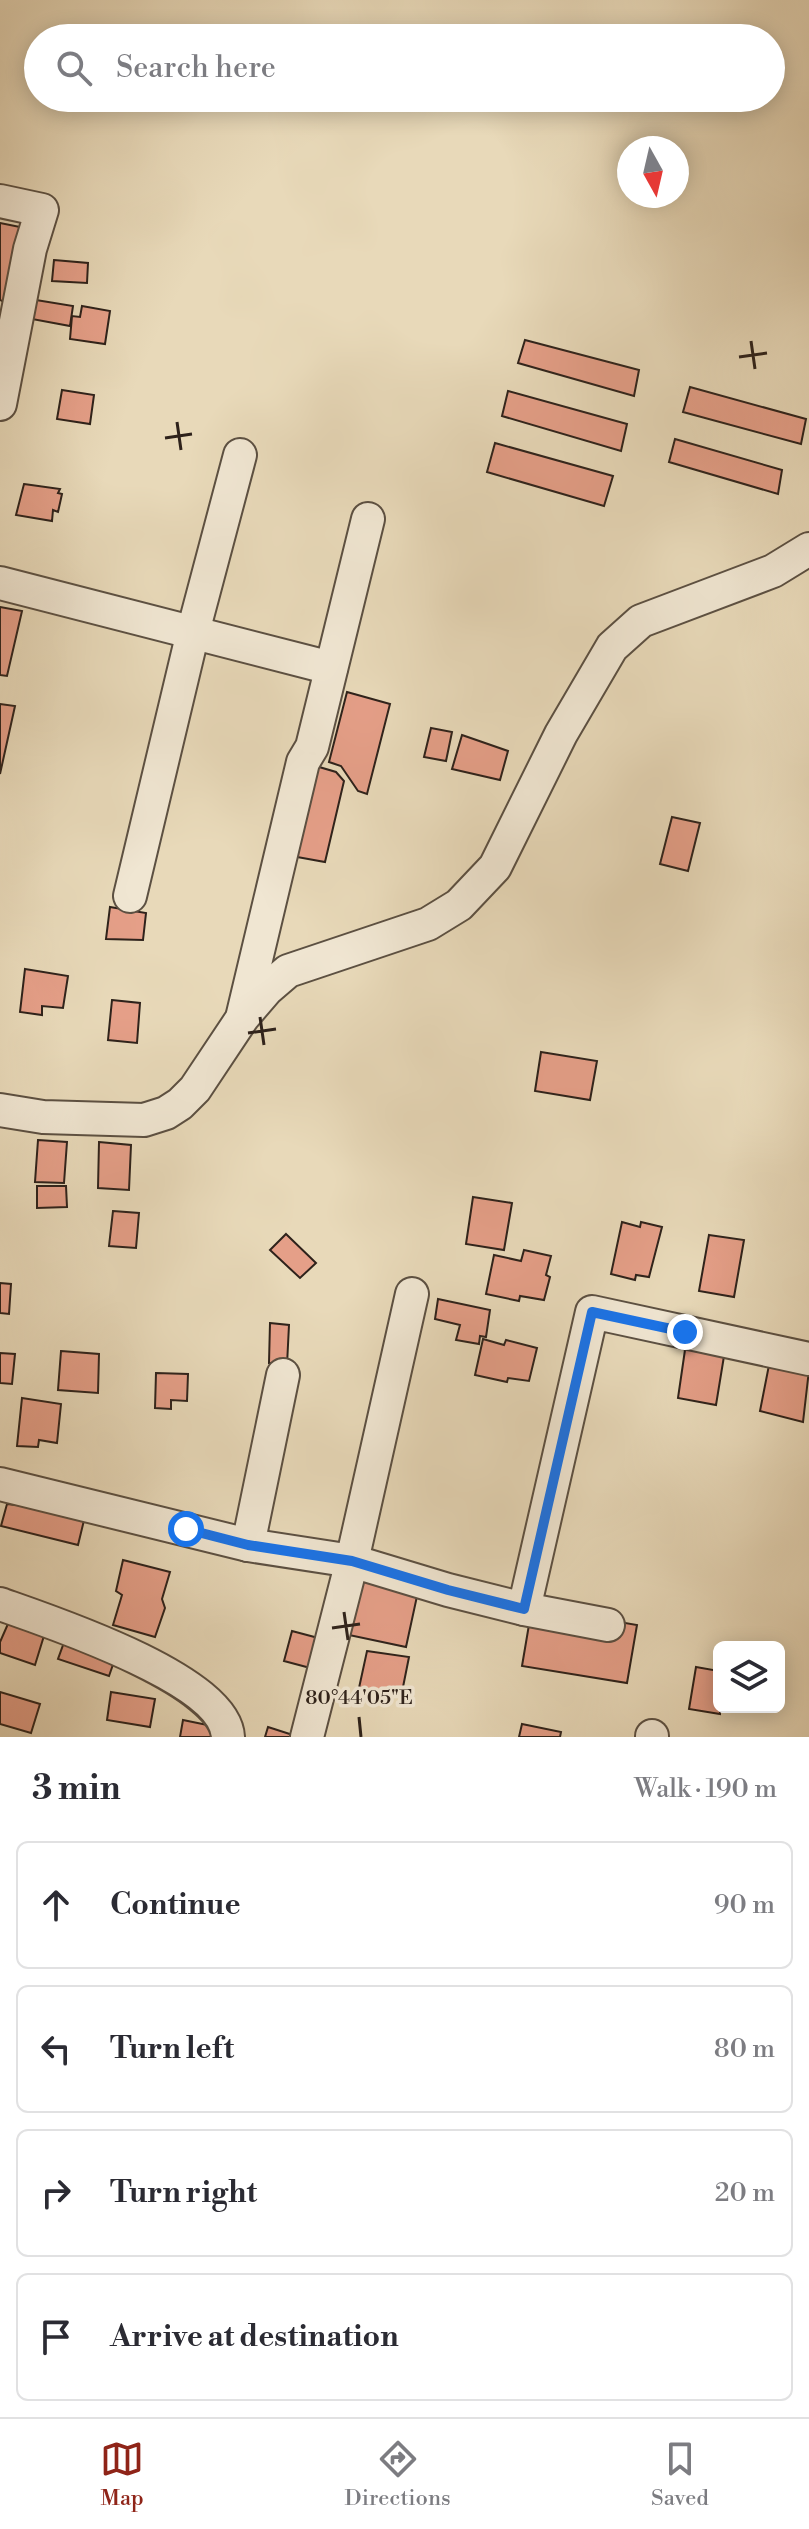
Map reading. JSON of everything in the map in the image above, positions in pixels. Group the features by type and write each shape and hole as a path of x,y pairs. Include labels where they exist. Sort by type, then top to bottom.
{"street":[{"path":"0,201 42,210 30,249 0,404"},
{"path":"130,896 193,632 240,455"},
{"path":"243,1017 303,762 312,747 368,519"},
{"path":"0,1110 43,1117 144,1120 166,1113 180,1104 195,1089 243,1017 267,989 288,971 428,924 459,905 495,867 561,734 612,647 641,621 773,571 809,549"},
{"path":"0,583 331,668"},
{"path":"307,1737 352,1561 412,1294"},
{"path":"524,1609 592,1312 809,1359"},
{"path":"248,1545 283,1375"},
{"path":"0,1484 248,1545 352,1561 524,1609 608,1625"},
{"path":"0,1604 50,1620 177,1679 204,1699 227,1727 228,1737"}],"building":[{"path":"0,223 20,227 4,302 0,300"},
{"path":"54,260 88,263 87,283 52,281"},
{"path":"36,300 73,306 70,326 32,319"},
{"path":"82,306 110,311 105,344 70,339 72,316 80,317"},
{"path":"525,340 639,370 634,396 518,363"},
{"path":"690,387 806,419 801,444 683,412"},
{"path":"62,390 94,395 90,424 57,419"},
{"path":"508,391 627,424 621,451 502,416"},
{"path":"675,439 782,470 778,494 669,462"},
{"path":"495,443 613,476 604,506 487,472"},
{"path":"24,484 60,489 58,493 62,494 58,512 53,510 52,521 16,515"},
{"path":"0,607 22,611 7,676 0,675"},
{"path":"347,692 390,704 367,794 358,791 341,766 329,762"},
{"path":"0,704 15,706 0,774"},
{"path":"431,728 452,732 446,761 424,757"},
{"path":"462,735 508,751 500,780 452,769"},
{"path":"309,764 336,772 344,781 325,862 286,855"},
{"path":"672,817 700,823 688,871 660,864"},
{"path":"110,907 146,913 143,940 106,939"},
{"path":"25,969 68,976 63,1008 42,1006 42,1015 20,1012"},
{"path":"112,1000 140,1003 137,1043 108,1040"},
{"path":"541,1052 597,1061 590,1100 535,1091"},
{"path":"38,1140 67,1142 64,1183 35,1182"},
{"path":"99,1142 131,1145 129,1190 98,1188"},
{"path":"37,1186 66,1186 67,1207 37,1208"},
{"path":"473,1197 512,1203 504,1250 466,1244"},
{"path":"113,1211 139,1213 136,1248 109,1246"},
{"path":"622,1222 640,1227 641,1222 662,1227 649,1277 636,1275 635,1280 611,1274"},
{"path":"286,1234 316,1263 300,1278 270,1250"},
{"path":"709,1235 744,1240 734,1297 699,1291"},
{"path":"524,1250 551,1256 544,1300 520,1296 519,1301 486,1294 494,1255 521,1261"},
{"path":"0,1283 11,1284 9,1314 0,1313"},
{"path":"438,1299 490,1310 486,1337 480,1336 479,1344 456,1340 460,1325 435,1319"},
{"path":"270,1323 289,1325 287,1365 269,1363"},
{"path":"483,1339 504,1345 506,1340 537,1348 529,1381 508,1378 507,1382 475,1375"},
{"path":"686,1343 725,1350 716,1405 678,1398"},
{"path":"61,1351 99,1354 98,1393 58,1390"},
{"path":"0,1353 15,1354 12,1384 0,1383"},
{"path":"769,1365 809,1370 803,1422 760,1411"},
{"path":"156,1373 188,1374 187,1401 171,1400 171,1409 155,1408"},
{"path":"22,1398 61,1404 57,1443 39,1440 38,1447 17,1446"},
{"path":"7,1504 86,1512 78,1545 1,1526"},
{"path":"123,1560 170,1572 162,1599 165,1608 155,1637 113,1625 122,1595 116,1591"},
{"path":"361,1568 419,1587 406,1647 349,1635"},
{"path":"532,1607 637,1625 627,1683 522,1666"},
{"path":"11,1617 47,1626 35,1665 0,1653 0,1642"},
{"path":"292,1631 322,1639 314,1669 284,1661"},
{"path":"66,1637 117,1653 109,1676 58,1659"},
{"path":"367,1651 409,1657 401,1697 359,1688"},
{"path":"696,1667 713,1670 713,1713 689,1709"},
{"path":"0,1692 40,1704 31,1733 0,1724"},
{"path":"111,1692 155,1699 150,1727 107,1720"},
{"path":"183,1720 222,1728 220,1737 180,1737"},
{"path":"522,1724 561,1732 560,1737 519,1737"},
{"path":"268,1727 296,1736 296,1737 265,1737"}],"route":[{"path":"186,1529 248,1545 352,1561 524,1609 592,1312 685,1332"}]}
